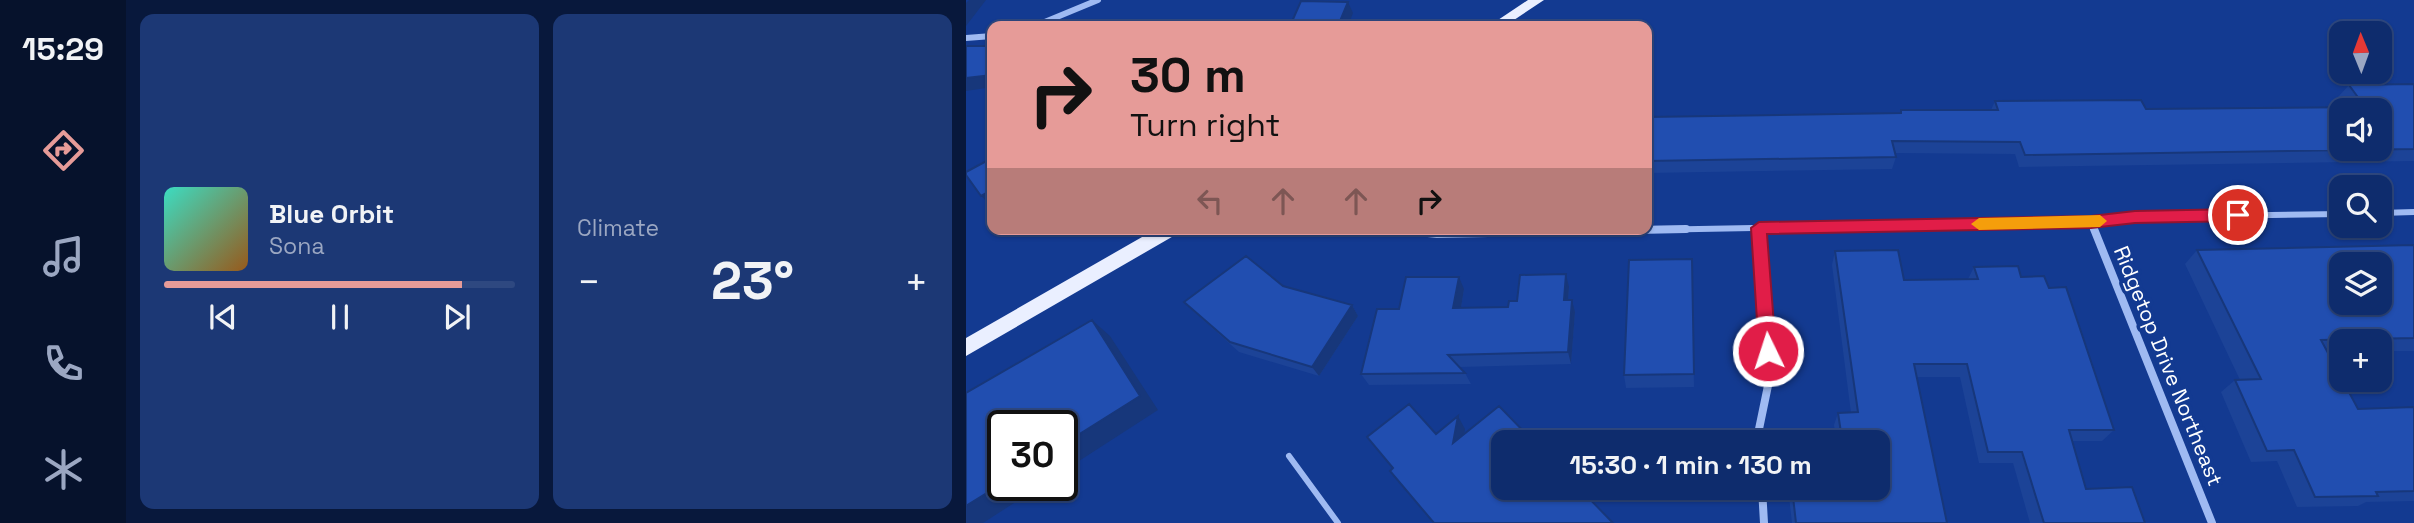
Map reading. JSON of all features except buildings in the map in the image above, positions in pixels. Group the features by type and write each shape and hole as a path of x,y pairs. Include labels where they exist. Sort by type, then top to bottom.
{"main road":[{"path":"1504,21 1537,0"},
{"path":"966,348 1161,235"}],"street":[{"path":"1047,21 1098,0"},
{"path":"966,38 987,36"},
{"path":"2392,213 2414,212"},
{"path":"1652,230 2091,222 2135,217 2329,214"},
{"name":"Ridgetop Drive Northeast","path":"2091,222 2212,523"},
{"path":"1759,228 1770,376 1759,430"},
{"path":"1763,500 1764,523"}],"lane":[{"path":"1289,456 1338,523"}],"slow traffic":[{"path":"1979,224 2100,221"}],"route":[{"path":"1768,351 1759,228 2091,222 2135,217 2238,215"}]}
